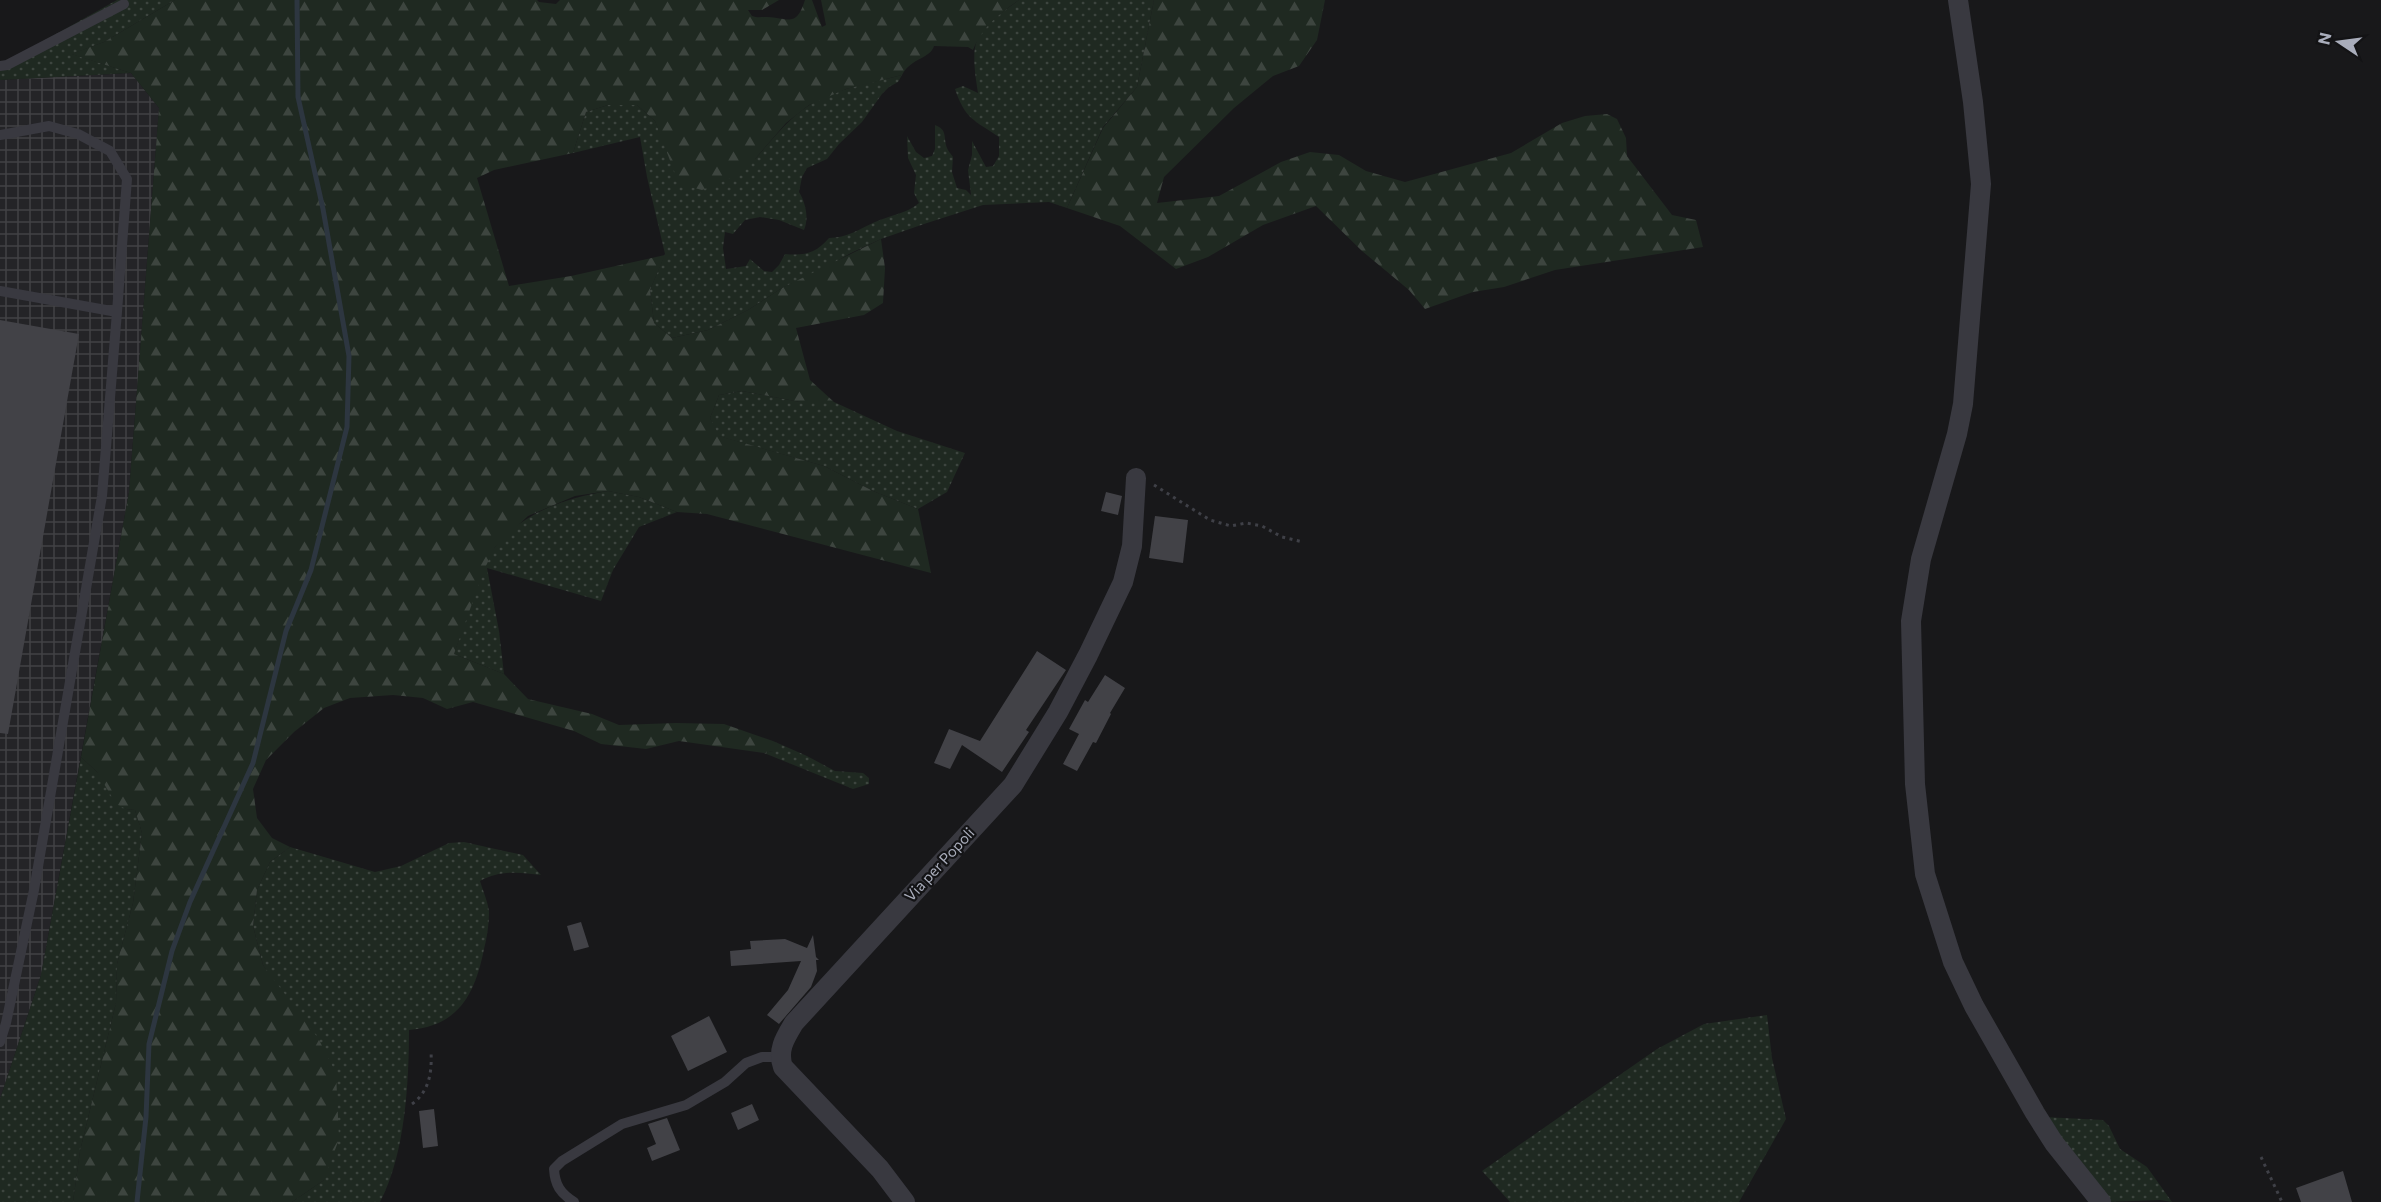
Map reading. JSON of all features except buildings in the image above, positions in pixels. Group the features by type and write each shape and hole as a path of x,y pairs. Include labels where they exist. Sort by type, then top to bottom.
{"street":[{"path":"1958,0 1975,111 1981,184 1963,404 1957,434 1921,559 1912,611 1915,784 1924,874 1953,962 1974,1006 2054,1143 2101,1202"},
{"name":"Via per Popoli","path":"780,1057 787,1034 794,1023 1013,785 1032,756 1088,656 1123,582 1132,546 1136,478"},
{"path":"780,1057 783,1067 880,1169 905,1202"}],"lane":[{"path":"0,66 7,65 124,4"},
{"path":"0,135 49,126 78,134 110,151 127,180 102,496 34,890 0,1042"},
{"path":"0,291 117,312"},
{"path":"574,1202 560,1191 554,1180 554,1168 562,1161 622,1124 686,1105 725,1082 746,1063 762,1057 780,1057"}],"path":[{"path":"1136,478 1157,487 1210,520 1232,526 1246,523 1262,526 1282,537 1303,542"},
{"path":"412,1104 424,1092 428,1083 431,1068 430,1051"},
{"path":"2261,1156 2282,1202"}],"shaded area":[{"path":"131,73 159,108 129,492 41,975 0,1099 0,80"}],"green space":[{"path":"117,0 175,0 104,42 72,54 131,73 0,80 0,62 6,62"},
{"path":"175,0 537,0 556,4 560,0 779,0 762,10 748,10 754,17 791,19 798,15 805,0 812,0 822,27 826,25 821,0 1019,0 992,21 973,50 968,47 934,46 929,53 906,69 902,75 846,89 809,105 786,123 755,159 733,177 702,190 679,184 655,121 637,105 608,105 586,112 573,153 494,170 477,178 509,286 571,276 665,255 650,290 654,323 672,338 708,330 748,310 782,288 881,239 885,268 883,303 864,315 796,328 810,380 834,402 800,402 742,391 719,395 710,418 719,436 824,466 873,491 918,509 931,573 707,514 677,512 639,497 608,491 575,496 528,516 495,547 484,570 454,654 504,674 528,699 592,714 619,725 724,724 773,741 773,751 764,753 679,741 646,749 601,744 574,731 473,702 447,709 423,698 393,695 350,698 324,708 294,732 266,760 253,789 257,818 272,838 290,847 270,862 257,890 253,926 263,965 318,1038 336,1073 339,1139 324,1180 292,1202 73,1202 80,1151 116,1003 117,964 133,903 142,833 135,810 116,804 97,772 81,757 129,492 159,108 131,73 71,54 104,42"},
{"path":"1019,0 1154,0 1137,87 1103,127 1067,208 1049,202 983,205 881,239 782,288 748,310 708,330 672,338 654,323 650,290 665,254 640,137 573,153 586,112 608,105 637,105 655,121 667,149 755,159 786,124 808,106 842,90 902,75 898,82 882,94 862,122 827,159 807,168 802,177 799,192 806,211 804,230 779,220 760,217 745,220 733,234 725,232 723,248 726,269 746,266 750,259 764,271 772,272 785,254 810,252 829,238 847,235 909,210 919,203 914,193 916,175 908,158 907,136 916,152 924,158 932,156 935,149 935,125 942,129 947,148 953,157 952,172 957,188 966,190 971,195 968,170 972,155 972,141 986,167 993,166 999,156 999,137 971,118 955,89 963,86 978,93 974,59 978,38 992,20"},
{"path":"1154,0 1325,0 1317,40 1299,66 1273,76 1234,108 1164,177 1157,203 1219,196 1281,162 1310,152 1339,155 1366,171 1405,182 1511,153 1562,123 1585,116 1607,114 1617,119 1626,138 1627,156 1672,215 1696,220 1703,247 1555,270 1504,287 1473,292 1425,309 1409,290 1362,251 1316,206 1263,225 1208,257 1176,269 1120,226 1067,208 1103,128 1137,87"},
{"path":"742,391 800,402 834,402 897,431 965,453 947,492 918,509 873,491 824,466 718,436 710,418 719,395"},
{"path":"608,491 639,497 677,512 639,527 613,570 601,601 487,568 499,631 504,674 454,654 483,568 495,547 506,535 519,524 546,509 577,498"},
{"path":"773,741 835,771 863,773 869,778 869,784 853,789 764,753 773,751"},
{"path":"81,757 97,772 126,809 135,810 142,833 133,903 117,964 116,1003 80,1151 73,1202 0,1202 0,1099 41,975"},
{"path":"464,842 523,855 541,875 502,873 480,881 487,900 489,921 476,980 462,1005 452,1014 441,1022 409,1030 404,1118 395,1163 380,1202 292,1202 324,1180 283,995 263,965 253,926 257,890 270,862 290,847 375,872 401,866 449,843"},
{"path":"1767,1015 1772,1058 1786,1119 1739,1202 1510,1202 1482,1171 1657,1049 1704,1024"},
{"path":"2044,1117 2103,1120 2109,1126 2120,1149 2147,1167 2172,1202 2160,1200 2106,1202"}],"waterway":[{"path":"137,1202 146,1117 149,1044 172,951 190,902 253,763 286,631 311,570 347,427 349,356 323,209 298,97 297,0"}]}
